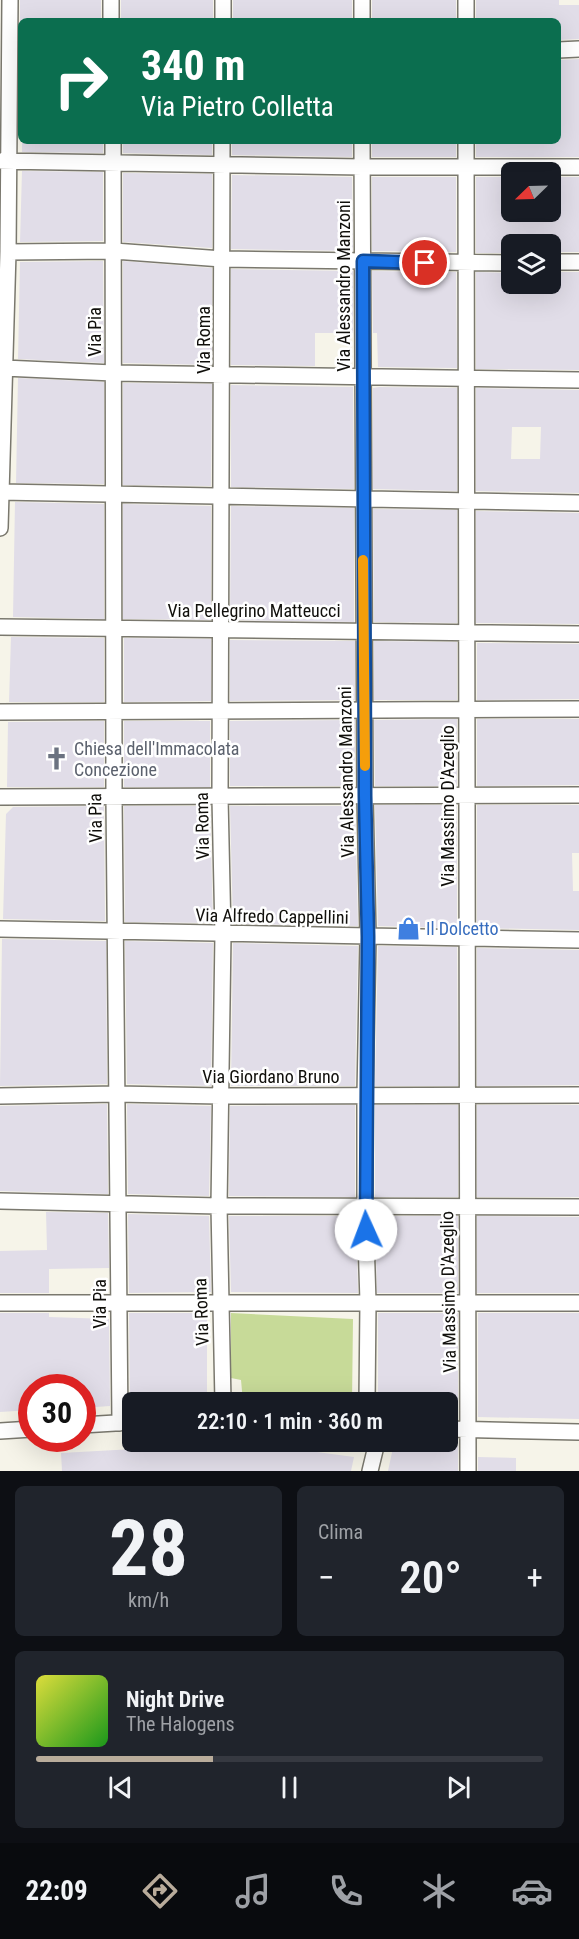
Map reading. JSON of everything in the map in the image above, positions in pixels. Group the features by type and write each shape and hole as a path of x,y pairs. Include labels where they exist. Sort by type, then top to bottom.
{"street":[{"path":"0,528 4,368 2,306 8,252 4,128 5,79 10,43 10,0"},
{"path":"111,0 111,18"},
{"path":"223,0 223,18"},
{"path":"362,0 362,18"},
{"path":"466,0 466,18"},
{"path":"561,50 579,50"},
{"name":"Via Pia","path":"113,144 116,713 114,797 119,1302 124,1392"},
{"name":"Via Roma","path":"222,144 223,628 220,798 223,934 219,1206 224,1392"},
{"name":"Via Alessandro Manzoni","path":"362,144 364,711 368,937 365,1095 365,1206 369,1302 367,1392"},
{"name":"Via Massimo D'Azeglio","path":"466,144 468,1095 466,1207 470,1303 468,1471"},
{"path":"4,161 114,161 363,167 579,167"},
{"path":"8,252 114,251 222,259 501,263"},
{"path":"561,262 579,262"},
{"path":"4,368 113,373 579,381"},
{"path":"1,492 579,503"},
{"name":"Via Pellegrino Matteucci","path":"0,627 579,634"},
{"path":"0,712 579,709"},
{"path":"0,797 579,795"},
{"name":"Via Alfredo Cappellini","path":"0,929 579,940"},
{"name":"Via Giordano Bruno","path":"0,1096 579,1095"},
{"path":"0,1202 219,1206 579,1207"},
{"path":"0,1303 579,1303"},
{"path":"96,1424 122,1422"},
{"path":"0,1431 18,1430"},
{"path":"458,1430 579,1432"},
{"path":"370,1471 375,1452"}],"green space":[{"path":"231,1313 353,1319 352,1392 242,1392 241,1380 231,1378"}],"building":[{"path":"20,0 101,0 101,18 20,18"},
{"path":"121,0 213,0 213,18 121,18"},
{"path":"233,0 352,0 352,18 233,18"},
{"path":"372,0 456,0 456,18 372,18"},
{"path":"476,0 559,0 559,5 579,5 579,39 561,40 561,18 476,18"},
{"path":"579,59 579,157 476,157 476,144 561,144 561,60"},
{"path":"22,144 103,144 103,153 22,152"},
{"path":"123,144 212,144 212,155 123,153"},
{"path":"232,144 352,144 352,157 232,155"},
{"path":"372,144 456,144 456,157 372,157"},
{"path":"22,171 103,172 103,241 20,242"},
{"path":"123,173 212,174 212,248 123,242"},
{"path":"232,175 352,177 353,251 231,249"},
{"path":"372,177 456,177 456,252 372,251"},
{"path":"476,177 501,177 501,222 561,222 561,177 579,177 579,252 561,252 561,234 501,234 501,253 476,253"},
{"path":"103,261 104,363 18,359 20,262"},
{"path":"123,261 212,268 212,365 123,363"},
{"path":"231,269 353,271 353,333 315,333 315,366 231,365"},
{"path":"372,271 456,272 457,368 378,367 377,333 373,333"},
{"path":"476,272 501,273 501,294 561,294 561,272 579,272 579,370 476,369"},
{"path":"18,378 104,382 104,484 16,483"},
{"path":"123,383 212,384 211,486 123,485"},
{"path":"231,385 353,387 354,489 231,487"},
{"path":"373,388 457,388 457,491 373,489"},
{"path":"476,388 579,390 579,493 476,491","holes":["512,427 541,427 540,459 511,459"]},
{"path":"15,502 104,504 104,619 13,617"},
{"path":"123,504 211,506 211,620 123,619"},
{"path":"231,506 354,508 354,622 230,620"},
{"path":"373,509 457,510 457,623 374,622"},
{"path":"476,511 579,513 579,624 476,623"},
{"path":"11,637 104,638 104,702 9,702"},
{"path":"124,638 211,639 211,701 124,702"},
{"path":"230,640 355,641 355,700 230,701"},
{"path":"374,641 457,642 457,700 374,700"},
{"path":"477,643 579,644 579,699 477,700"},
{"path":"457,719 457,786 375,786 374,720"},
{"path":"477,719 579,719 579,785 477,786"},
{"path":"355,720 355,786 230,786 230,721"},
{"name":"Chiesa dell'Immacolata Concezione","path":"104,721 104,787 7,787 8,722"},
{"path":"124,721 210,721 210,787 124,787"},
{"path":"375,805 457,805 457,928 378,926"},
{"path":"477,805 579,805 579,853 572,853 573,891 579,891 579,930 477,928"},
{"path":"104,806 105,921 3,919 6,814 13,807"},
{"path":"124,806 210,806 213,923 125,922"},
{"path":"230,806 355,806 358,926 233,924"},
{"path":"2,939 106,941 107,1084 0,1086"},
{"path":"125,941 213,943 211,1086 127,1084"},
{"path":"233,943 358,946 355,1086 231,1086"},
{"path":"378,946 457,947 458,1086 375,1086"},
{"path":"477,948 579,950 579,1085 477,1086"},
{"path":"107,1104 108,1194 0,1191 0,1106"},
{"path":"127,1104 211,1106 209,1196 128,1194"},
{"path":"355,1105 355,1197 229,1196 230,1106"},
{"path":"375,1105 458,1105 458,1197 375,1197"},
{"path":"477,1105 579,1105 579,1197 477,1197"},
{"path":"46,1212 108,1213 109,1268 49,1269 49,1293 0,1293 0,1251 47,1250"},
{"path":"128,1214 209,1216 211,1292 129,1293"},
{"path":"229,1216 356,1216 358,1293 231,1292"},
{"path":"375,1216 458,1216 458,1293 377,1293"},
{"path":"477,1216 579,1217 579,1293 477,1293"},
{"path":"0,1313 49,1313 49,1317 109,1319 110,1406 96,1407 96,1374 18,1374 18,1411 0,1412"},
{"path":"129,1313 207,1313 207,1392 130,1392"},
{"path":"378,1313 458,1313 458,1392 378,1392"},
{"path":"478,1313 579,1313 579,1419 478,1417"},
{"path":"317,1452 354,1457 351,1471 62,1471 61,1453"},
{"path":"392,1452 458,1452 458,1471 388,1471"},
{"path":"478,1457 516,1458 516,1471 478,1471"}],"slow traffic":[{"path":"363,560 365,766"}],"place":[{"name":"Chiesa dell'Immacolata Concezione","path":"56,758"},
{"name":"Il Dolcetto","path":"408,928"}],"route":[{"path":"366,1230 365,1095 368,937 365,796 363,261 425,263"}]}
